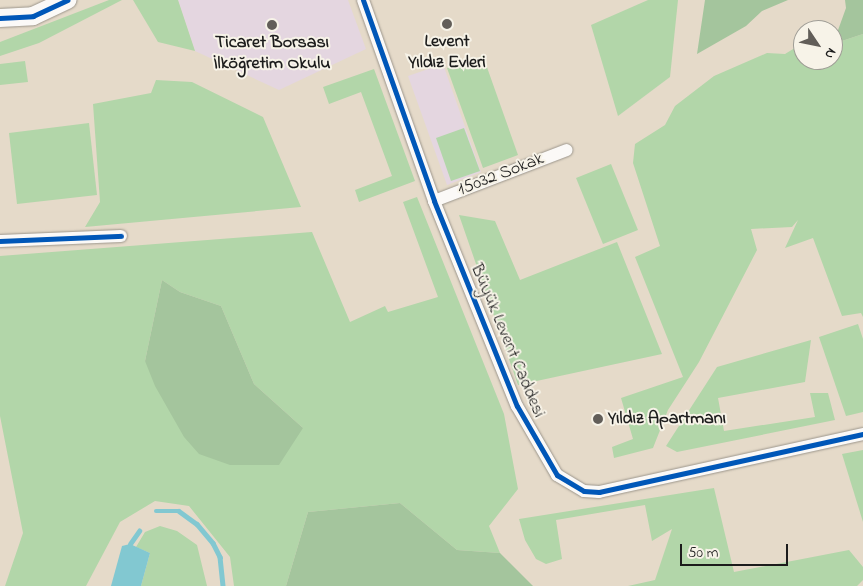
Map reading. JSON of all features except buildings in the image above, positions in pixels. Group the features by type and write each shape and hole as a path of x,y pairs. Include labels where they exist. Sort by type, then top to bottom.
{"street":[{"path":"0,18 33,16 68,0"},
{"name":"Büyük Levent Caddesi","path":"363,0 434,201 517,406 553,468 572,486 598,492 863,434"},
{"name":"15032 Sokak","path":"434,201 567,150"},
{"path":"0,241 121,236"}],"shaded area":[{"name":"Ticaret Borsası İlköğretim Okulu","path":"178,0 348,0 366,49 279,90 195,51"},
{"path":"443,64 481,172 447,185 408,76"}],"green space":[{"path":"109,0 122,0 39,43 0,56 0,42"},
{"path":"133,0 178,0 195,51 158,42"},
{"path":"648,0 678,0 670,77 618,116 591,25"},
{"path":"705,0 788,0 762,11 746,26 697,54"},
{"path":"845,0 863,0 863,34 843,41 842,20 846,8"},
{"path":"863,34 863,317 861,313 842,316 813,238 785,248 798,220 792,227 751,229 757,250 699,362 668,410 653,448 614,458 612,447 633,439 621,398 683,377 635,257 660,246 633,163 635,144 665,125 675,106 714,76 767,53 785,54 793,49 793,70 843,70 843,41"},
{"path":"483,56 518,155 483,168 447,68"},
{"path":"25,61 28,82 0,85 0,64"},
{"path":"374,69 415,181 359,202 355,190 392,176 361,92 329,104 323,87"},
{"path":"156,80 192,82 263,117 301,207 85,227 100,202 93,104 151,93"},
{"path":"89,123 97,195 17,204 9,133"},
{"path":"464,128 480,171 451,181 436,138"},
{"path":"611,164 638,230 603,244 576,178"},
{"path":"417,197 504,414 518,489 489,526 500,553 457,550 400,503 308,512 286,586 234,586 230,557 189,506 155,501 120,522 86,586 5,586 23,533 0,416 0,256 312,232 350,322 385,306 388,312 438,297 403,202","holes":["162,280 180,292 221,306 254,384 303,428 145,361"]},
{"path":"459,215 495,221 520,280 617,242 662,354 518,385"},
{"path":"162,280 180,292 221,306 254,384 303,428 279,465 230,465 199,454 184,437 155,386 145,361"},
{"path":"858,324 863,339 863,412 846,416 819,337"},
{"path":"811,340 805,382 718,398 724,431 815,417 810,393 828,393 835,420 677,452 666,446 717,367"},
{"path":"863,450 863,522 842,454"},
{"path":"714,488 734,572 849,550 863,567 863,580 857,586 628,586 655,580 672,529 652,541 645,505 556,520 562,559 546,564 536,559 525,540 519,519"},
{"path":"400,503 457,550 500,553 533,586 286,586 308,512"},
{"path":"160,526 177,531 197,545 207,586 141,586 150,553 136,547 145,532"}],"water":[{"path":"130,544 150,553 141,586 111,586 122,546"}],"waterway":[{"path":"156,511 179,511 197,524 213,543 220,557 223,586"},
{"path":"130,544 139,531"}],"cycle path":[{"path":"0,18 33,16 68,0"},
{"path":"363,0 434,201 517,406 557,475 584,491 599,492 863,434"},
{"path":"0,241 121,236"}],"place":[{"name":"Levent Yıldız Evleri","path":"447,24"},
{"name":"Ticaret Borsası İlköğretim Okulu","path":"272,25"},
{"name":"Yıldız Apartmanı","path":"598,419"}]}
